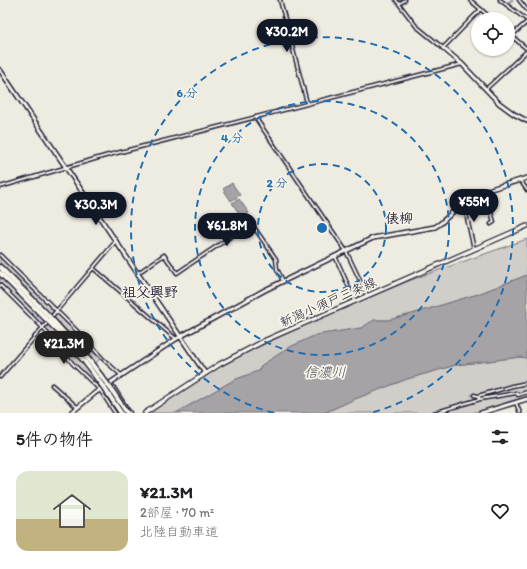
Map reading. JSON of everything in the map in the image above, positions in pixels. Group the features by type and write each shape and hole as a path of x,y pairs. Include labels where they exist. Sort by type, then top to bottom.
{"highway":[{"path":"0,267 52,319 86,360 121,413"},
{"path":"0,273 108,384 127,413"}],"main road":[{"name":"新潟小須戸三条線","path":"145,413 205,373 266,340 527,226"}],"street":[{"path":"280,0 307,103"},
{"path":"396,0 416,26 462,64 504,108 527,120"},
{"path":"399,4 405,0"},
{"path":"470,0 484,12"},
{"path":"500,0 527,21 515,33"},
{"path":"519,0 527,10"},
{"path":"443,48 481,9"},
{"path":"486,89 527,49 515,39"},
{"path":"0,187 66,167 307,103 462,64"},
{"path":"0,70 205,373"},
{"path":"255,117 346,251 367,295"},
{"path":"71,413 100,390 176,339 283,281 377,237 435,227 474,194 527,178"},
{"path":"520,180 527,190"},
{"path":"474,194 486,202 489,206 494,222 491,224"},
{"path":"462,203 474,249"},
{"path":"138,273 164,255 177,273 251,222 276,259 277,269 283,281"},
{"path":"53,315 116,241"},
{"path":"0,255 122,376"},
{"path":"335,256 355,301"},
{"path":"93,268 176,339"},
{"path":"0,285 42,327 73,364 100,390 117,413 127,408"},
{"path":"0,377 46,324"},
{"path":"111,383 130,413"},
{"path":"434,413 512,386 527,384"},
{"path":"52,385 77,407"},
{"path":"474,394 479,397 516,393 518,395 527,392"},
{"path":"481,413 527,398"},
{"path":"515,402 520,413"}],"shaded area":[{"path":"527,239 527,275 478,294 412,314 388,320 375,320 361,328 316,335 290,347 262,365 258,371 234,380 176,413 149,413 222,365 322,317 411,280"},
{"path":"0,256 52,308 53,311 51,314 26,288 27,287 25,287 0,263"},
{"path":"0,276 45,321 39,322 0,283"},
{"path":"57,314 100,359 96,363 74,338 75,337 73,337 54,317"},
{"path":"48,324 80,360 100,386 76,365 46,330"},
{"path":"520,357 527,358 527,396 472,413 324,413 355,399 407,379 456,365"}],"water":[{"path":"232,183 240,195 231,201 223,189"},
{"path":"239,199 249,213 242,218 232,203"},
{"name":"信濃川","path":"527,275 527,358 520,357 456,365 407,379 355,399 324,413 176,413 234,380 258,371 262,365 290,347 316,335 361,328 374,320 388,320 412,314 478,294"}],"waterway":[{"path":"507,4 512,0"}],"district":[{"name":"俵柳","path":"399,218"},
{"name":"祖父興野","path":"150,292"}]}
